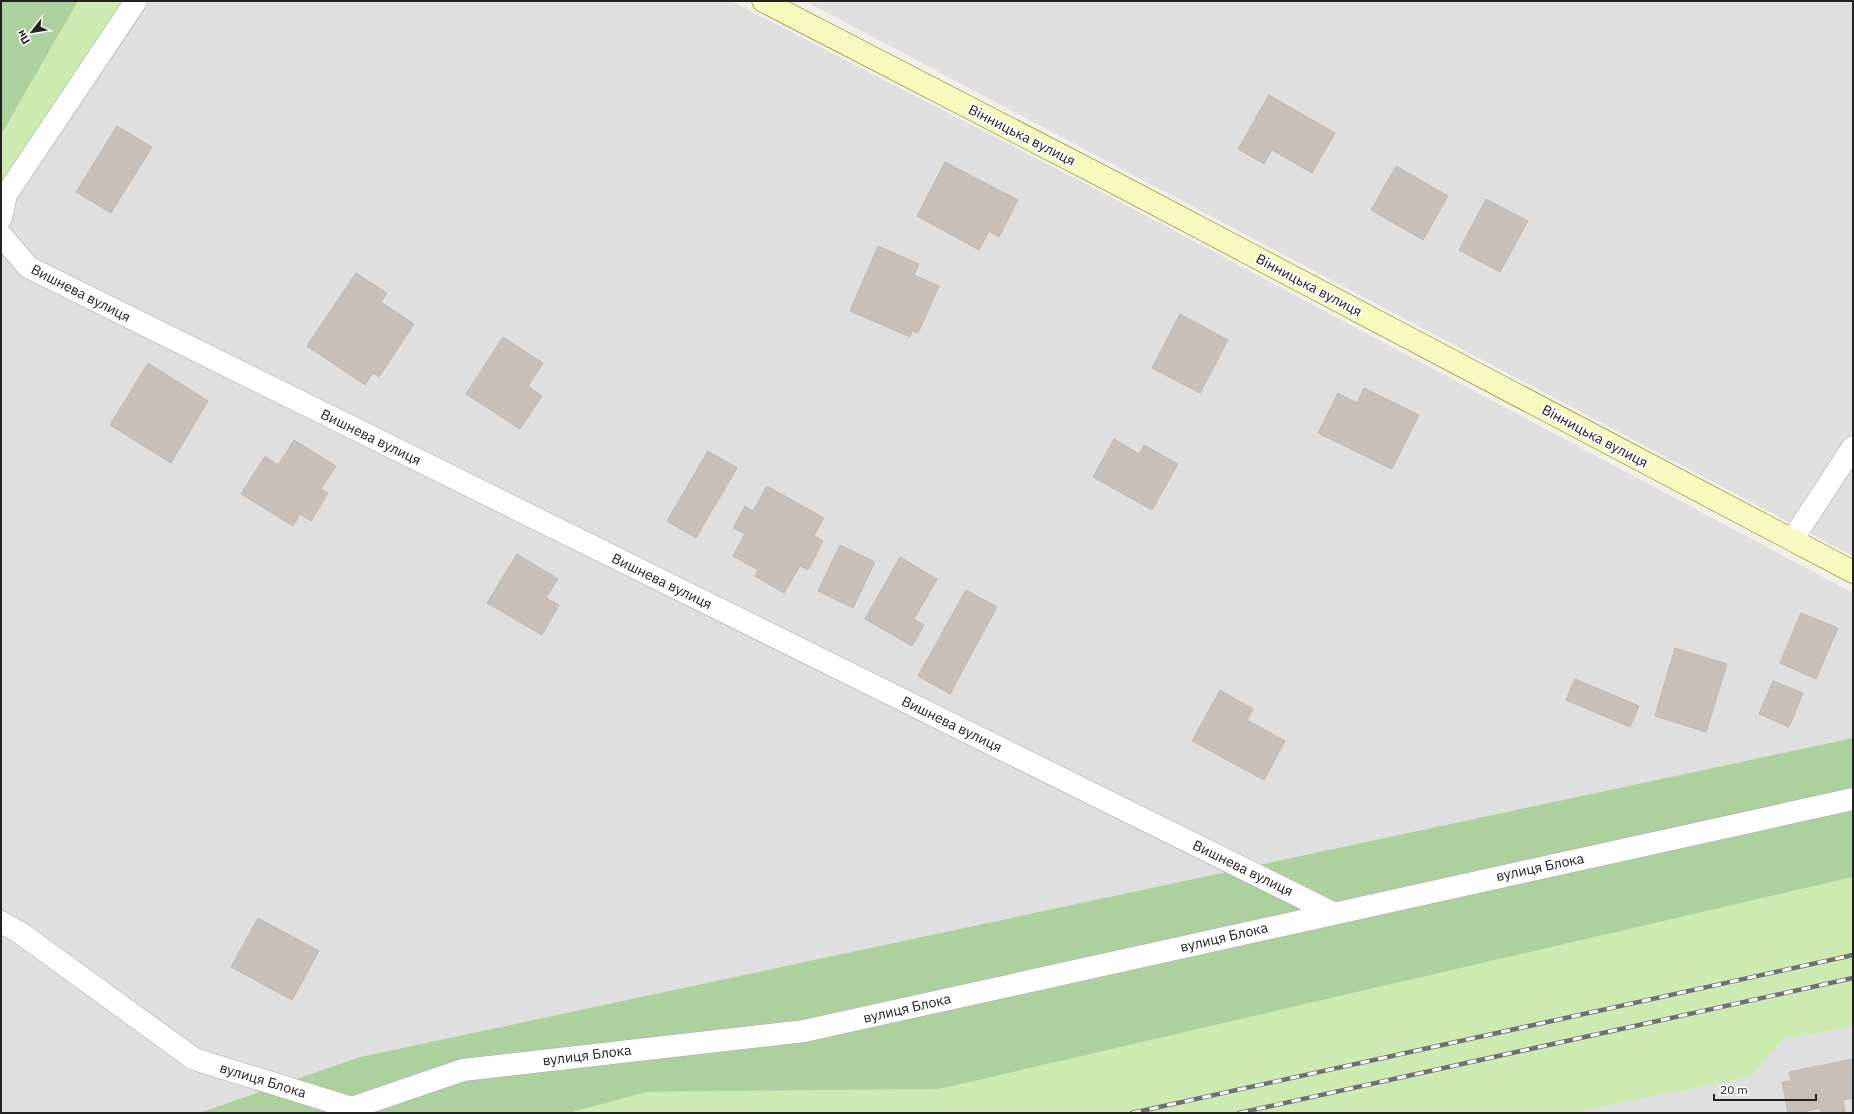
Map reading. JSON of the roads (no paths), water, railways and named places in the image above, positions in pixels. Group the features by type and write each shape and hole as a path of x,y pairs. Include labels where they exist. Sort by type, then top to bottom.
{"street":[{"path":"1,218 6,195 136,1"},
{"name":"Вінницька вулиця","path":"763,1 1122,186 1853,572"},
{"name":"Вишнева вулиця","path":"1,235 28,267 1333,913"},
{"path":"1792,540 1853,447"},
{"name":"вулиця Блока","path":"1,922 19,932 194,1059 349,1110 463,1070 804,1030 1853,799"}],"railway":[{"path":"1132,1113 1853,955"},
{"path":"1239,1113 1853,978"}]}
